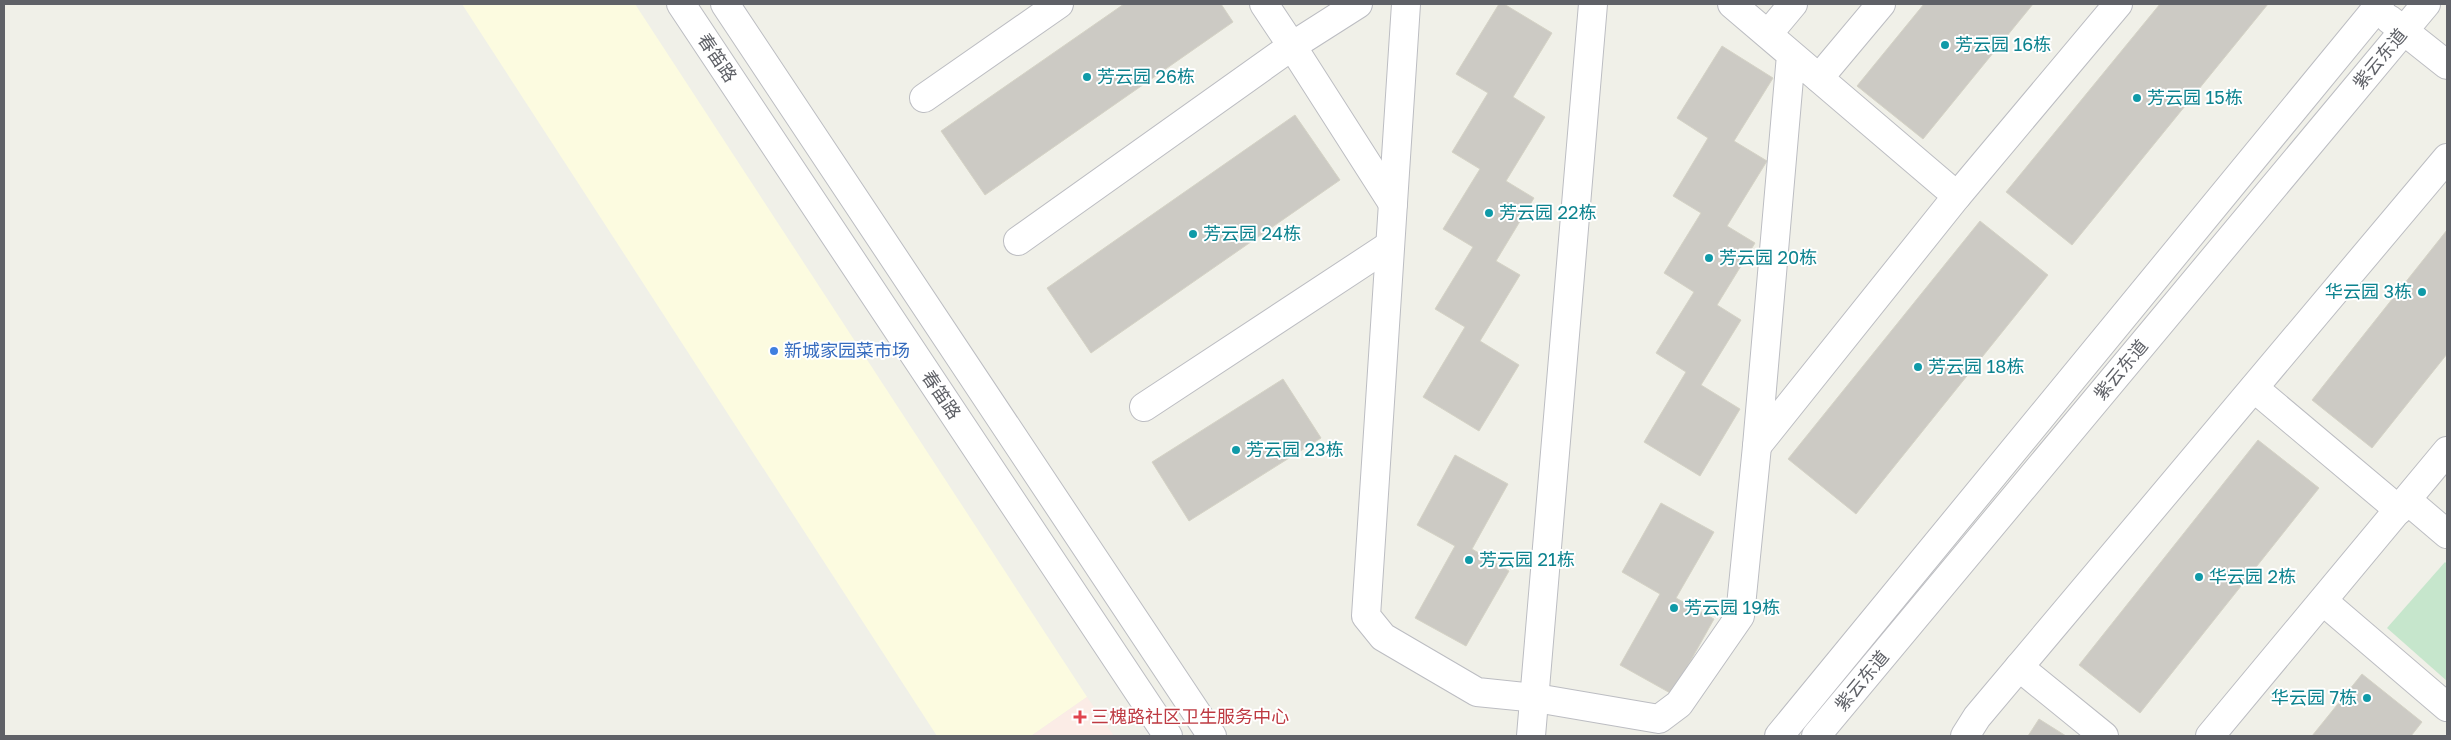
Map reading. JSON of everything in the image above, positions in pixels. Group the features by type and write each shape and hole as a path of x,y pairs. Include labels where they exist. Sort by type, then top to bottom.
{"street":[{"name":"春笛路","path":"681,4 1168,736"},
{"name":"春笛路","path":"725,4 1212,736"},
{"path":"924,98 1059,4"},
{"path":"1264,4 1393,204"},
{"path":"1018,241 1292,46 1358,4"},
{"path":"1406,4 1366,616 1383,637 1477,692 1536,698 1659,719 1678,704 1740,616 1792,55"},
{"path":"1531,736 1536,698 1593,4"},
{"path":"1732,4 1957,196"},
{"path":"1768,34 1793,4"},
{"path":"1819,78 1881,4"},
{"path":"1757,446 1957,196 2118,4"},
{"name":"紫云东道","path":"1816,736 2426,4"},
{"path":"2378,6 2447,65"},
{"name":"紫云东道","path":"1779,736 2378,6"},
{"path":"1965,736 1977,717 2447,158"},
{"path":"1144,407 1390,245"},
{"path":"2254,388 2403,505 2447,534"},
{"path":"2210,736 2447,451"},
{"path":"2323,601 2447,707"},
{"path":"2019,667 2104,736"}],"shaded area":[{"name":"新城家园菜市场","path":"462,4 635,4 1087,697 1031,736 937,736"},
{"path":"2445,562 2447,564 2447,681 2387,628"},
{"name":"三槐路社区卫生服务中心","path":"1087,697 1114,736 1031,736"}],"building":[{"name":"芳云园 26栋","path":"1124,4 1221,4 1233,22 985,195 941,131"},
{"name":"芳云园 22栋","path":"1499,4 1504,4 1552,33 1513,97 1545,117 1506,181 1534,198 1496,261 1520,275 1480,341 1519,365 1479,431 1423,397 1465,327 1435,309 1473,247 1443,229 1480,169 1452,152 1488,93 1456,74"},
{"name":"芳云园 16栋","path":"1924,4 2033,4 1923,139 1857,86"},
{"name":"芳云园 15栋","path":"2160,4 2268,4 2072,245 2006,192"},
{"name":"芳云园 20栋","path":"1722,46 1773,78 1734,141 1767,161 1727,226 1755,243 1717,305 1741,320 1701,385 1740,409 1700,476 1644,442 1686,372 1656,353 1694,292 1664,273 1701,213 1673,196 1708,138 1677,118"},
{"name":"芳云园 24栋","path":"1295,115 1340,180 1091,353 1047,288"},
{"name":"芳云园 18栋","path":"1980,221 2048,275 1856,514 1788,459"},
{"name":"华云园 3栋","path":"2447,230 2447,354 2372,448 2312,400"},
{"name":"芳云园 23栋","path":"1283,379 1321,438 1189,521 1152,462"},
{"name":"华云园 2栋","path":"2258,440 2319,488 2140,713 2079,665"},
{"name":"芳云园 21栋","path":"1455,455 1508,484 1472,549 1509,571 1466,646 1415,618 1455,546 1417,525"},
{"name":"芳云园 19栋","path":"1661,503 1714,532 1676,598 1714,619 1672,694 1620,665 1660,594 1622,572"},
{"name":"华云园 7栋","path":"2362,674 2422,722 2411,736 2312,736"},
{"path":"2039,719 2066,736 2028,736"}],"place":[{"name":"芳云园 16栋","path":"1945,45"},
{"name":"芳云园 26栋","path":"1087,77"},
{"name":"芳云园 15栋","path":"2137,98"},
{"name":"芳云园 22栋","path":"1489,213"},
{"name":"芳云园 24栋","path":"1193,234"},
{"name":"芳云园 20栋","path":"1709,258"},
{"name":"华云园 3栋","path":"2422,292"},
{"name":"新城家园菜市场","path":"774,351"},
{"name":"芳云园 18栋","path":"1918,367"},
{"name":"芳云园 23栋","path":"1236,450"},
{"name":"芳云园 21栋","path":"1469,560"},
{"name":"华云园 2栋","path":"2199,577"},
{"name":"芳云园 19栋","path":"1674,608"},
{"name":"华云园 7栋","path":"2367,698"},
{"name":"三槐路社区卫生服务中心","path":"1080,717"}]}
